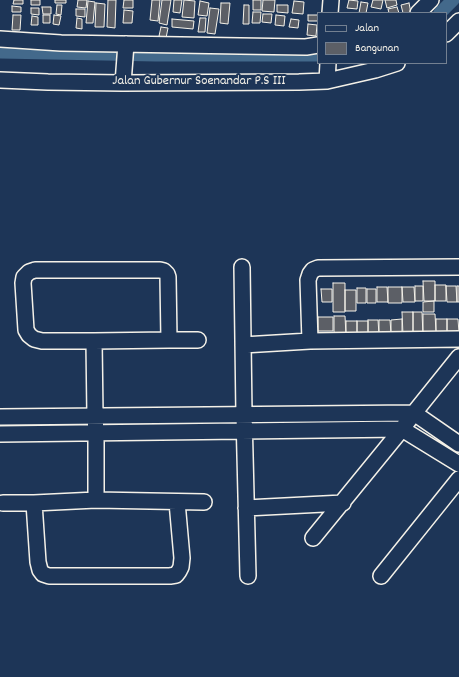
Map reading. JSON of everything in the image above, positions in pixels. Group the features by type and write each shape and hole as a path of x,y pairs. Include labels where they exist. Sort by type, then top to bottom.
{"street":[{"path":"330,12 331,0"},
{"path":"419,12 431,0"},
{"path":"447,33 459,21"},
{"path":"0,39 125,47 306,47 317,45"},
{"path":"123,78 125,47"},
{"name":"Jalan Gubernur Soenandar P.S III","path":"0,80 48,82 123,78 291,82 327,71 375,70 394,64"},
{"path":"310,341 308,280 313,270 318,268 459,267"},
{"path":"242,268 248,576"},
{"path":"169,340 168,278 164,271 34,270 29,272 24,277 23,283 26,330 28,335 34,339 42,341 198,340"},
{"path":"243,345 310,341 459,338"},
{"path":"94,341 96,500"},
{"path":"313,538 459,357"},
{"path":"0,417 414,413 459,444"},
{"path":"0,434 402,429 459,464"},
{"path":"381,576 459,479"},
{"path":"3,504 96,500 204,502"},
{"path":"34,503 38,562 40,570 43,574 49,576 170,576 179,571 182,558 177,502"},
{"path":"246,508 342,503"}],"building":[{"path":"14,0 23,0 23,4 13,4"},
{"path":"31,0 40,0 40,5 31,5"},
{"path":"55,0 66,0 66,3 55,3"},
{"path":"78,0 87,0 86,8 77,7"},
{"path":"108,0 116,0 115,28 107,27"},
{"path":"124,0 133,0 133,8 123,8"},
{"path":"152,0 160,0 158,21 150,20"},
{"path":"162,0 171,0 167,25 159,23"},
{"path":"174,0 182,0 180,13 173,12"},
{"path":"184,0 195,1 194,18 182,17"},
{"path":"253,0 261,0 261,10 253,10"},
{"path":"263,0 275,0 274,12 262,11"},
{"path":"349,0 358,1 357,9 347,8"},
{"path":"373,0 383,0 381,9 371,7"},
{"path":"385,0 396,0 397,5 387,8"},
{"path":"88,1 95,2 93,23 86,23"},
{"path":"200,1 209,3 207,16 198,15"},
{"path":"294,1 304,2 303,14 292,13"},
{"path":"361,2 368,3 366,12 359,12"},
{"path":"96,3 105,4 104,27 95,27"},
{"path":"221,3 230,3 228,24 220,23"},
{"path":"409,3 411,12 403,12 401,5"},
{"path":"57,5 62,5 61,15 56,14"},
{"path":"244,5 249,5 249,24 243,24"},
{"path":"277,5 288,5 288,13 277,12"},
{"path":"12,6 21,7 21,12 12,12"},
{"path":"42,7 51,7 51,14 43,14"},
{"path":"397,7 399,12 389,12 388,9"},
{"path":"31,8 39,8 39,15 31,14"},
{"path":"210,8 219,9 215,34 207,33"},
{"path":"76,9 85,9 85,17 76,16"},
{"path":"124,10 133,11 132,23 123,23"},
{"path":"253,12 261,12 260,23 252,23"},
{"path":"263,14 272,14 271,23 262,22"},
{"path":"13,15 21,15 20,30 12,30"},
{"path":"43,15 50,15 50,23 43,23"},
{"path":"54,15 61,16 59,25 53,24"},
{"path":"276,15 285,16 284,26 275,25"},
{"path":"308,15 317,15 317,21 308,21"},
{"path":"32,16 38,17 38,25 31,25"},
{"path":"77,18 82,19 82,29 76,28"},
{"path":"200,18 206,18 205,32 198,32"},
{"path":"172,19 194,21 193,29 172,27"},
{"path":"291,19 299,20 298,28 289,27"},
{"path":"308,24 317,25 316,36 307,35"},
{"path":"161,27 168,28 166,38 159,36"},
{"path":"423,281 435,281 435,301 424,301"},
{"path":"333,283 345,283 345,312 333,312"},
{"path":"435,285 446,285 446,301 435,301"},
{"path":"415,286 423,286 423,301 415,301"},
{"path":"446,286 456,286 457,302 447,302"},
{"path":"457,286 459,286 459,302 457,302"},
{"path":"377,287 387,287 388,302 377,302"},
{"path":"388,287 402,287 402,303 388,303"},
{"path":"402,287 414,287 415,302 403,302"},
{"path":"357,288 366,288 366,303 357,303"},
{"path":"321,289 332,289 332,302 322,302"},
{"path":"367,289 376,289 376,303 367,303"},
{"path":"345,290 356,290 356,311 345,311"},
{"path":"434,301 434,312 423,312 423,302"},
{"path":"402,312 413,312 413,335 403,335"},
{"path":"413,312 422,312 423,336 413,336"},
{"path":"423,314 435,314 436,332 423,332"},
{"path":"334,316 345,316 346,336 334,336"},
{"path":"318,317 333,317 333,331 318,331"},
{"path":"402,319 402,334 391,334 391,320"},
{"path":"436,319 447,319 447,333 436,333"},
{"path":"447,319 458,319 459,333 447,333"},
{"path":"368,320 378,320 379,335 368,335"},
{"path":"379,320 390,320 391,334 379,334"},
{"path":"346,321 357,321 357,336 346,336"},
{"path":"357,321 368,321 368,335 357,335"}],"waterway":[{"path":"441,12 453,0"},
{"path":"0,52 156,55 317,55"}]}
